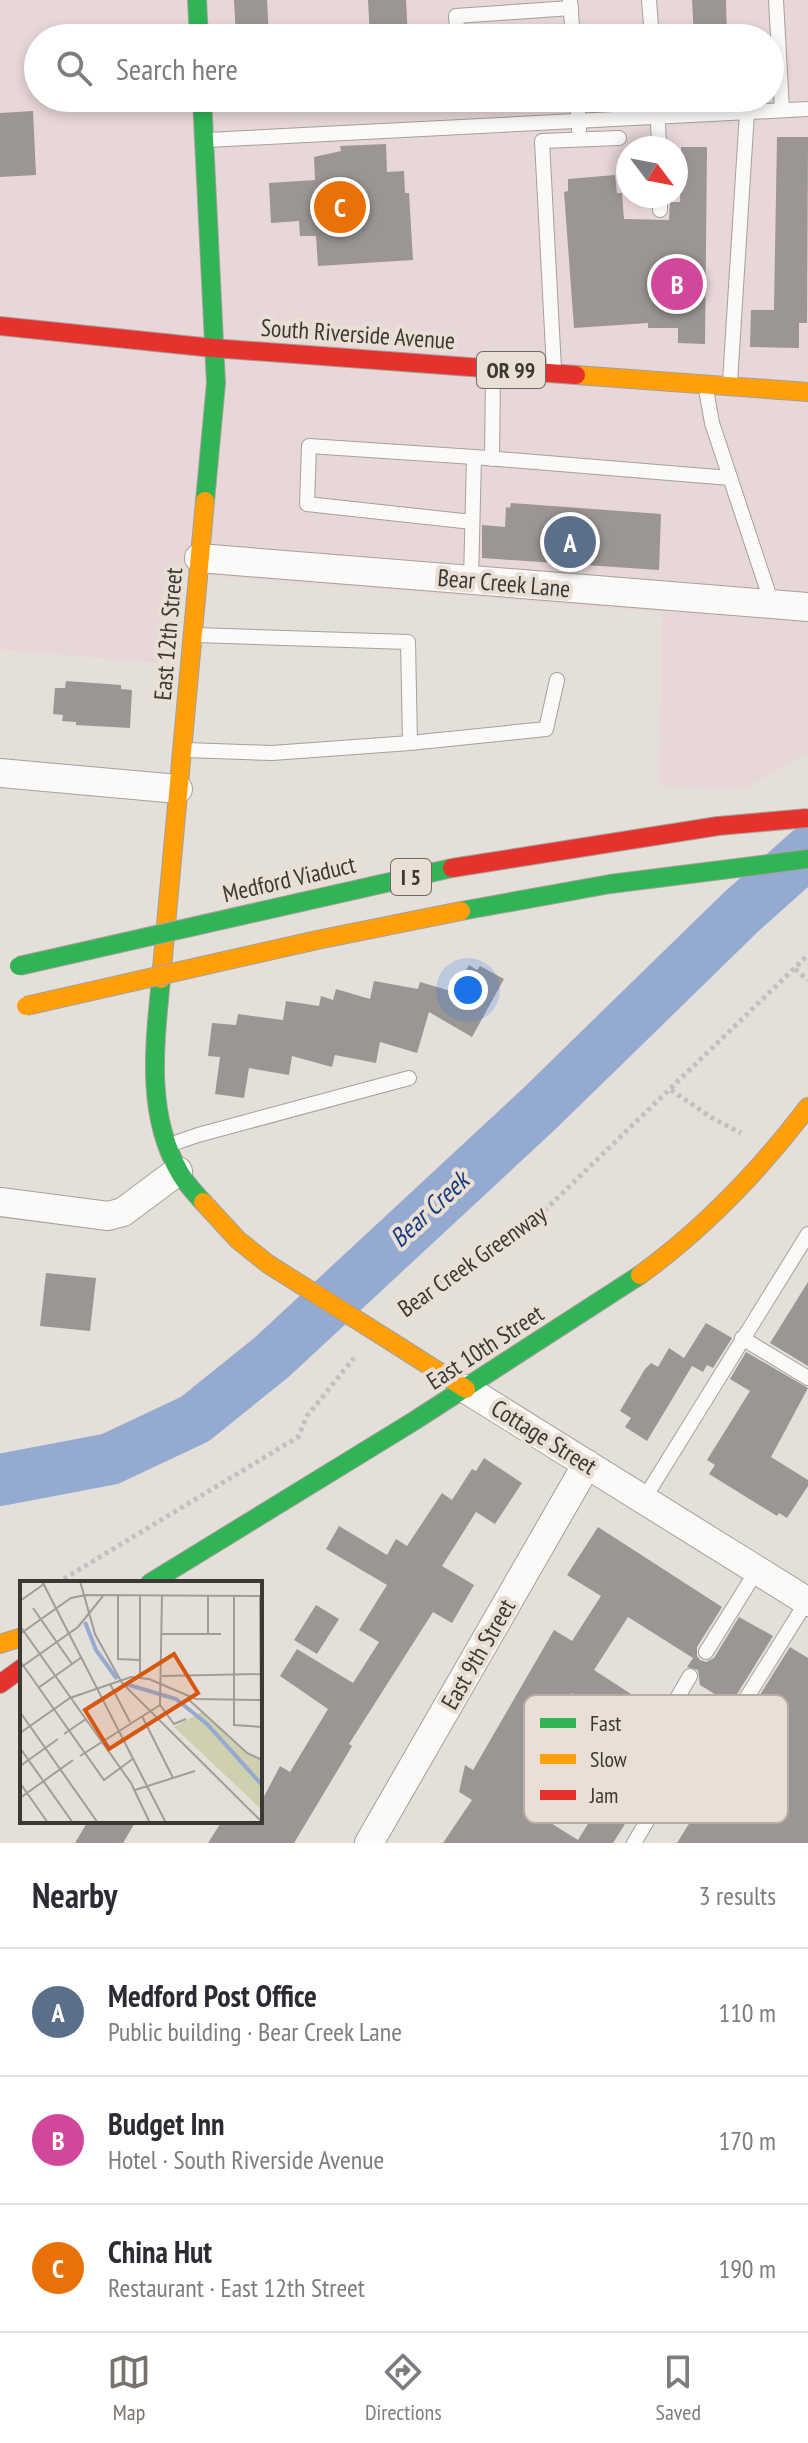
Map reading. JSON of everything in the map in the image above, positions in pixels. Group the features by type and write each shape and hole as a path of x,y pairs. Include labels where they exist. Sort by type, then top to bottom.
{"main road":[{"path":"197,0 198,24"},
{"name":"East 12th Street","path":"173,1158 160,1120 154,1059 216,383 203,112"},
{"name":"South Riverside Avenue","path":"0,326 213,348 808,392"},
{"name":"Medford Viaduct","path":"19,966 467,864 718,826 808,818"},
{"name":"I 5","path":"26,1006 234,957 475,907 716,868 808,859"},
{"name":"East 10th Street","path":"153,1581 466,1389 667,1255 799,1137 808,1107"},
{"name":"Cottage Street","path":"173,1158 203,1202 238,1240 268,1264 466,1389"},
{"path":"0,1644 20,1638"},
{"path":"0,1684 20,1669"}],"street":[{"name":"Bear Creek Lane","path":"199,558 808,607"},
{"path":"0,773 178,789"},
{"path":"0,1202 108,1216 123,1212 173,1158"},
{"name":"Cottage Street","path":"466,1389 808,1601"},
{"name":"East 9th Street","path":"369,1843 587,1464"}],"lane":[{"path":"649,0 651,24"},
{"path":"776,0 777,24"},
{"path":"457,24 456,16 571,4 572,24"},
{"path":"784,110 808,109"},
{"path":"578,112 580,139"},
{"path":"658,112 659,136"},
{"path":"204,140 747,112 729,386"},
{"path":"554,373 542,141 616,138"},
{"path":"492,459 493,369"},
{"path":"705,384 712,423 772,604"},
{"path":"472,522 307,504 309,446 730,478"},
{"path":"471,580 474,457"},
{"path":"192,635 408,642 410,743"},
{"path":"182,750 272,753 365,748 546,729 557,680"},
{"path":"173,1158 198,1135 409,1078"},
{"path":"644,1499 808,1234"},
{"path":"742,1338 808,1378"},
{"path":"706,1652 757,1570"},
{"path":"749,1695 808,1601"},
{"path":"679,1695 690,1676"},
{"path":"634,1843 646,1823"}],"path":[{"name":"Bear Creek Greenway","path":"397,1312 543,1212 808,955"},
{"path":"795,969 808,980"},
{"path":"671,1090 741,1133"},
{"path":"60,1581 298,1437 307,1416 361,1349"}],"shaded area":[{"path":"0,0 808,0 808,752 745,789 660,786 662,612 175,573 169,664 0,649"}],"building":[{"path":"234,0 267,0 268,24 235,24"},
{"path":"368,0 406,0 407,24 369,24"},
{"path":"692,0 726,0 727,24 693,24"},
{"path":"33,112 36,175 0,177 0,113"},
{"path":"777,137 808,137 807,323 799,323 799,348 750,347 751,310 774,310"},
{"path":"386,144 387,172 404,171 405,193 409,193 413,260 318,266 316,236 300,236 299,221 271,223 269,183 315,180 314,157 341,151 340,146"},
{"path":"688,147 707,147 705,344 678,343 678,328 648,328 648,323 574,328 564,192 568,191 568,179 615,175 616,208 623,208 624,219 669,220 670,208 688,208"},
{"path":"511,503 661,514 659,570 482,558 482,525 505,527 506,507 510,508"},
{"path":"66,681 121,685 121,689 132,690 130,728 76,725 76,722 62,721 63,715 53,714 55,688 65,688"},
{"path":"469,965 477,970 480,966 504,979 472,1037 429,1012 417,1053 380,1042 376,1063 335,1055 332,1067 292,1056 289,1075 249,1068 244,1098 215,1094 220,1057 208,1056 212,1023 236,1025 238,1014 283,1020 286,1001 319,1006 321,996 333,1000 336,989 370,999 374,981 418,989 420,982 454,992"},
{"path":"46,1273 96,1278 90,1331 40,1326"},
{"path":"808,1282 808,1366 770,1343"},
{"path":"706,1323 732,1338 713,1368 707,1365 703,1372 692,1366 647,1441 625,1427 631,1418 620,1411 645,1369 651,1363 658,1367 669,1348 684,1358"},
{"path":"746,1352 808,1388 771,1457 808,1480 808,1486 787,1518 779,1513 777,1516 709,1474 715,1465 707,1460 750,1391 730,1379"},
{"path":"484,1458 522,1483 495,1524 476,1512 442,1566 474,1585 452,1623 433,1612 349,1744 352,1746 294,1843 208,1843 221,1823 262,1823 262,1800 280,1766 290,1772 328,1709 280,1676 297,1649 353,1683 379,1642 359,1630 387,1585 326,1549 339,1526 387,1555 396,1539 407,1546 442,1493 452,1500 472,1469 476,1471"},
{"path":"598,1527 722,1607 697,1647 700,1660 706,1662 714,1658 739,1617 773,1636 737,1695 716,1695 700,1685 698,1670 687,1667 693,1658 628,1617 594,1670 633,1695 524,1695 524,1823 551,1823 578,1840 588,1823 626,1823 613,1843 443,1843 472,1800 459,1792 465,1765 473,1770 554,1630 572,1641 601,1596 567,1575"},
{"path":"316,1605 339,1619 317,1654 294,1640"},
{"path":"790,1647 808,1658 808,1843 677,1843 689,1823 788,1823 788,1695 760,1695"},
{"path":"87,1823 135,1823 123,1843 75,1843"}],"waterway":[{"name":"Bear Creek","path":"0,1480 110,1459 195,1419 272,1357 539,1109 741,912 808,852"}],"traffic: fast":[{"path":"197,0 198,24"},
{"path":"203,112 216,383 205,501"},
{"path":"461,911 610,884 808,859"},
{"path":"19,966 452,868"},
{"path":"161,979 155,1053 161,1127 180,1173 203,1202"},
{"path":"153,1581 414,1421 640,1275"}],"traffic: slow":[{"path":"576,375 808,392"},
{"path":"161,979 205,501"},
{"path":"26,1006 461,911"},
{"path":"640,1275 687,1238 730,1197 808,1107"},
{"path":"203,1202 238,1240 268,1264 392,1342"},
{"path":"392,1342 466,1389"},
{"path":"0,1644 20,1638"}],"traffic: jam":[{"path":"0,326 213,348 576,375"},
{"path":"452,868 718,826 808,818"},
{"path":"0,1684 20,1669"}],"place":[{"name":"China Hut","path":"340,207"},
{"name":"Budget Inn","path":"677,284"},
{"name":"Medford Post Office","path":"570,542"}]}
